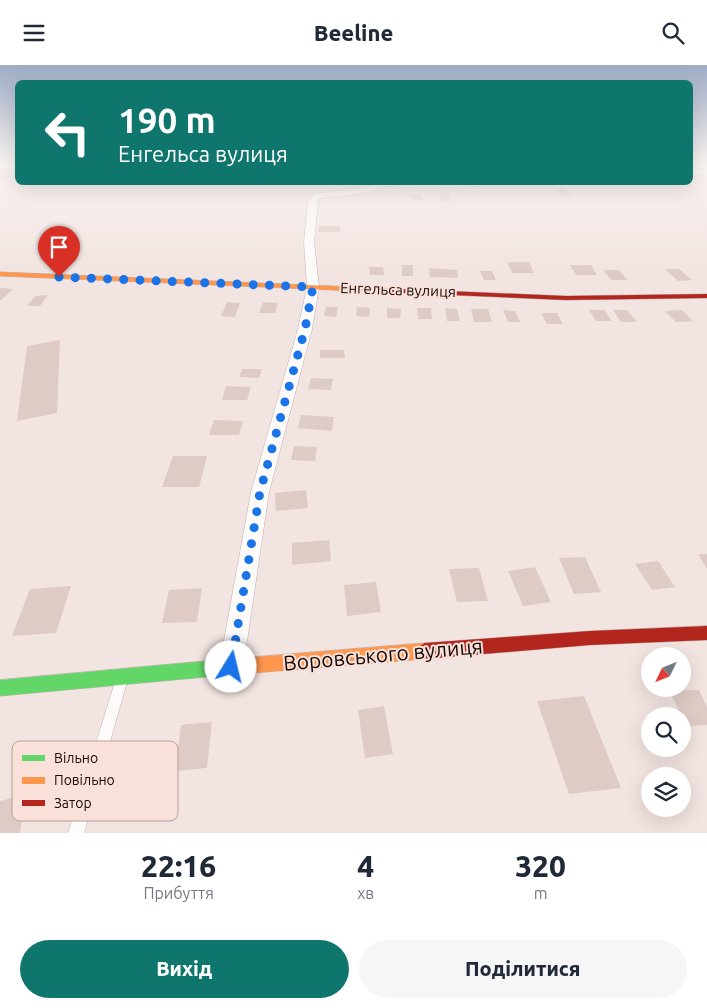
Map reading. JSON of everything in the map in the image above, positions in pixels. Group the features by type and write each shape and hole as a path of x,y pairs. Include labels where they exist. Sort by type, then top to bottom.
{"street":[{"path":"231,667 260,492 305,329 313,287 309,242 313,201"},
{"name":"Енгельса вулиця","path":"0,274 566,298 707,296"},
{"name":"Воровського вулиця","path":"0,688 123,675 590,638 707,633"}],"lane":[{"path":"103,741 123,675"},
{"path":"76,833 80,821"}],"building":[{"path":"319,226 340,226 340,232 318,232"},
{"path":"507,262 529,262 534,273 512,273"},
{"path":"402,265 413,265 413,276 402,276"},
{"path":"570,265 591,265 597,275 576,275"},
{"path":"369,267 383,267 384,275 370,275"},
{"path":"429,268 457,270 458,278 430,277"},
{"path":"665,269 679,269 692,280 678,281"},
{"path":"603,270 619,270 628,280 611,280"},
{"path":"480,271 492,271 496,280 484,280"},
{"path":"0,288 13,289 0,301"},
{"path":"48,295 40,306 27,306 35,296"},
{"path":"227,302 240,303 235,317 221,316"},
{"path":"263,302 278,303 275,313 259,313"},
{"path":"326,307 338,307 336,317 324,316"},
{"path":"357,307 370,308 369,317 356,316"},
{"path":"387,308 401,309 400,318 387,318"},
{"path":"417,308 431,308 432,319 418,319"},
{"path":"445,308 457,309 460,321 447,321"},
{"path":"471,309 488,309 492,322 474,322"},
{"path":"503,310 515,311 520,322 508,322"},
{"path":"589,310 604,310 612,321 596,321"},
{"path":"613,310 627,310 637,322 621,322"},
{"path":"682,310 693,321 676,322 665,311"},
{"path":"541,313 557,313 563,324 547,324"},
{"path":"60,340 57,413 17,421 27,346"},
{"path":"320,350 344,350 345,358 320,358"},
{"path":"242,369 262,369 259,378 239,377"},
{"path":"311,378 333,379 331,390 308,389"},
{"path":"226,386 251,387 247,400 222,400"},
{"path":"301,415 334,417 332,431 298,428"},
{"path":"214,420 243,421 239,435 209,435"},
{"path":"294,446 317,447 315,461 291,460"},
{"path":"173,456 207,456 199,487 162,487"},
{"path":"306,490 308,508 276,511 275,493"},
{"path":"329,540 331,561 292,565 292,543"},
{"path":"698,554 707,554 707,569"},
{"path":"585,557 601,592 574,594 559,558"},
{"path":"658,561 675,587 652,590 635,564"},
{"path":"535,567 551,602 523,606 508,571"},
{"path":"479,568 488,601 457,602 449,569"},
{"path":"376,582 381,612 347,616 344,585"},
{"path":"71,586 56,633 12,636 30,589"},
{"path":"202,588 197,622 162,623 169,590"},
{"path":"691,690 699,690 707,707 707,725 691,726 691,707 677,707 673,697 691,697"},
{"path":"584,696 621,788 569,794 537,701"},
{"path":"384,706 393,754 365,758 358,710"},
{"path":"212,722 207,768 178,771 181,725"},
{"path":"12,798 12,821 22,821 20,833 0,833 0,801"}],"traffic: fast":[{"path":"0,688 228,667"}],"traffic: slow":[{"path":"0,274 380,290"},
{"path":"228,667 425,651"}],"traffic: jam":[{"path":"380,290 566,298 707,296"},
{"path":"425,651 590,638 707,633"}],"route":[{"path":"59,277 313,287 305,329 260,492 231,667"}]}
